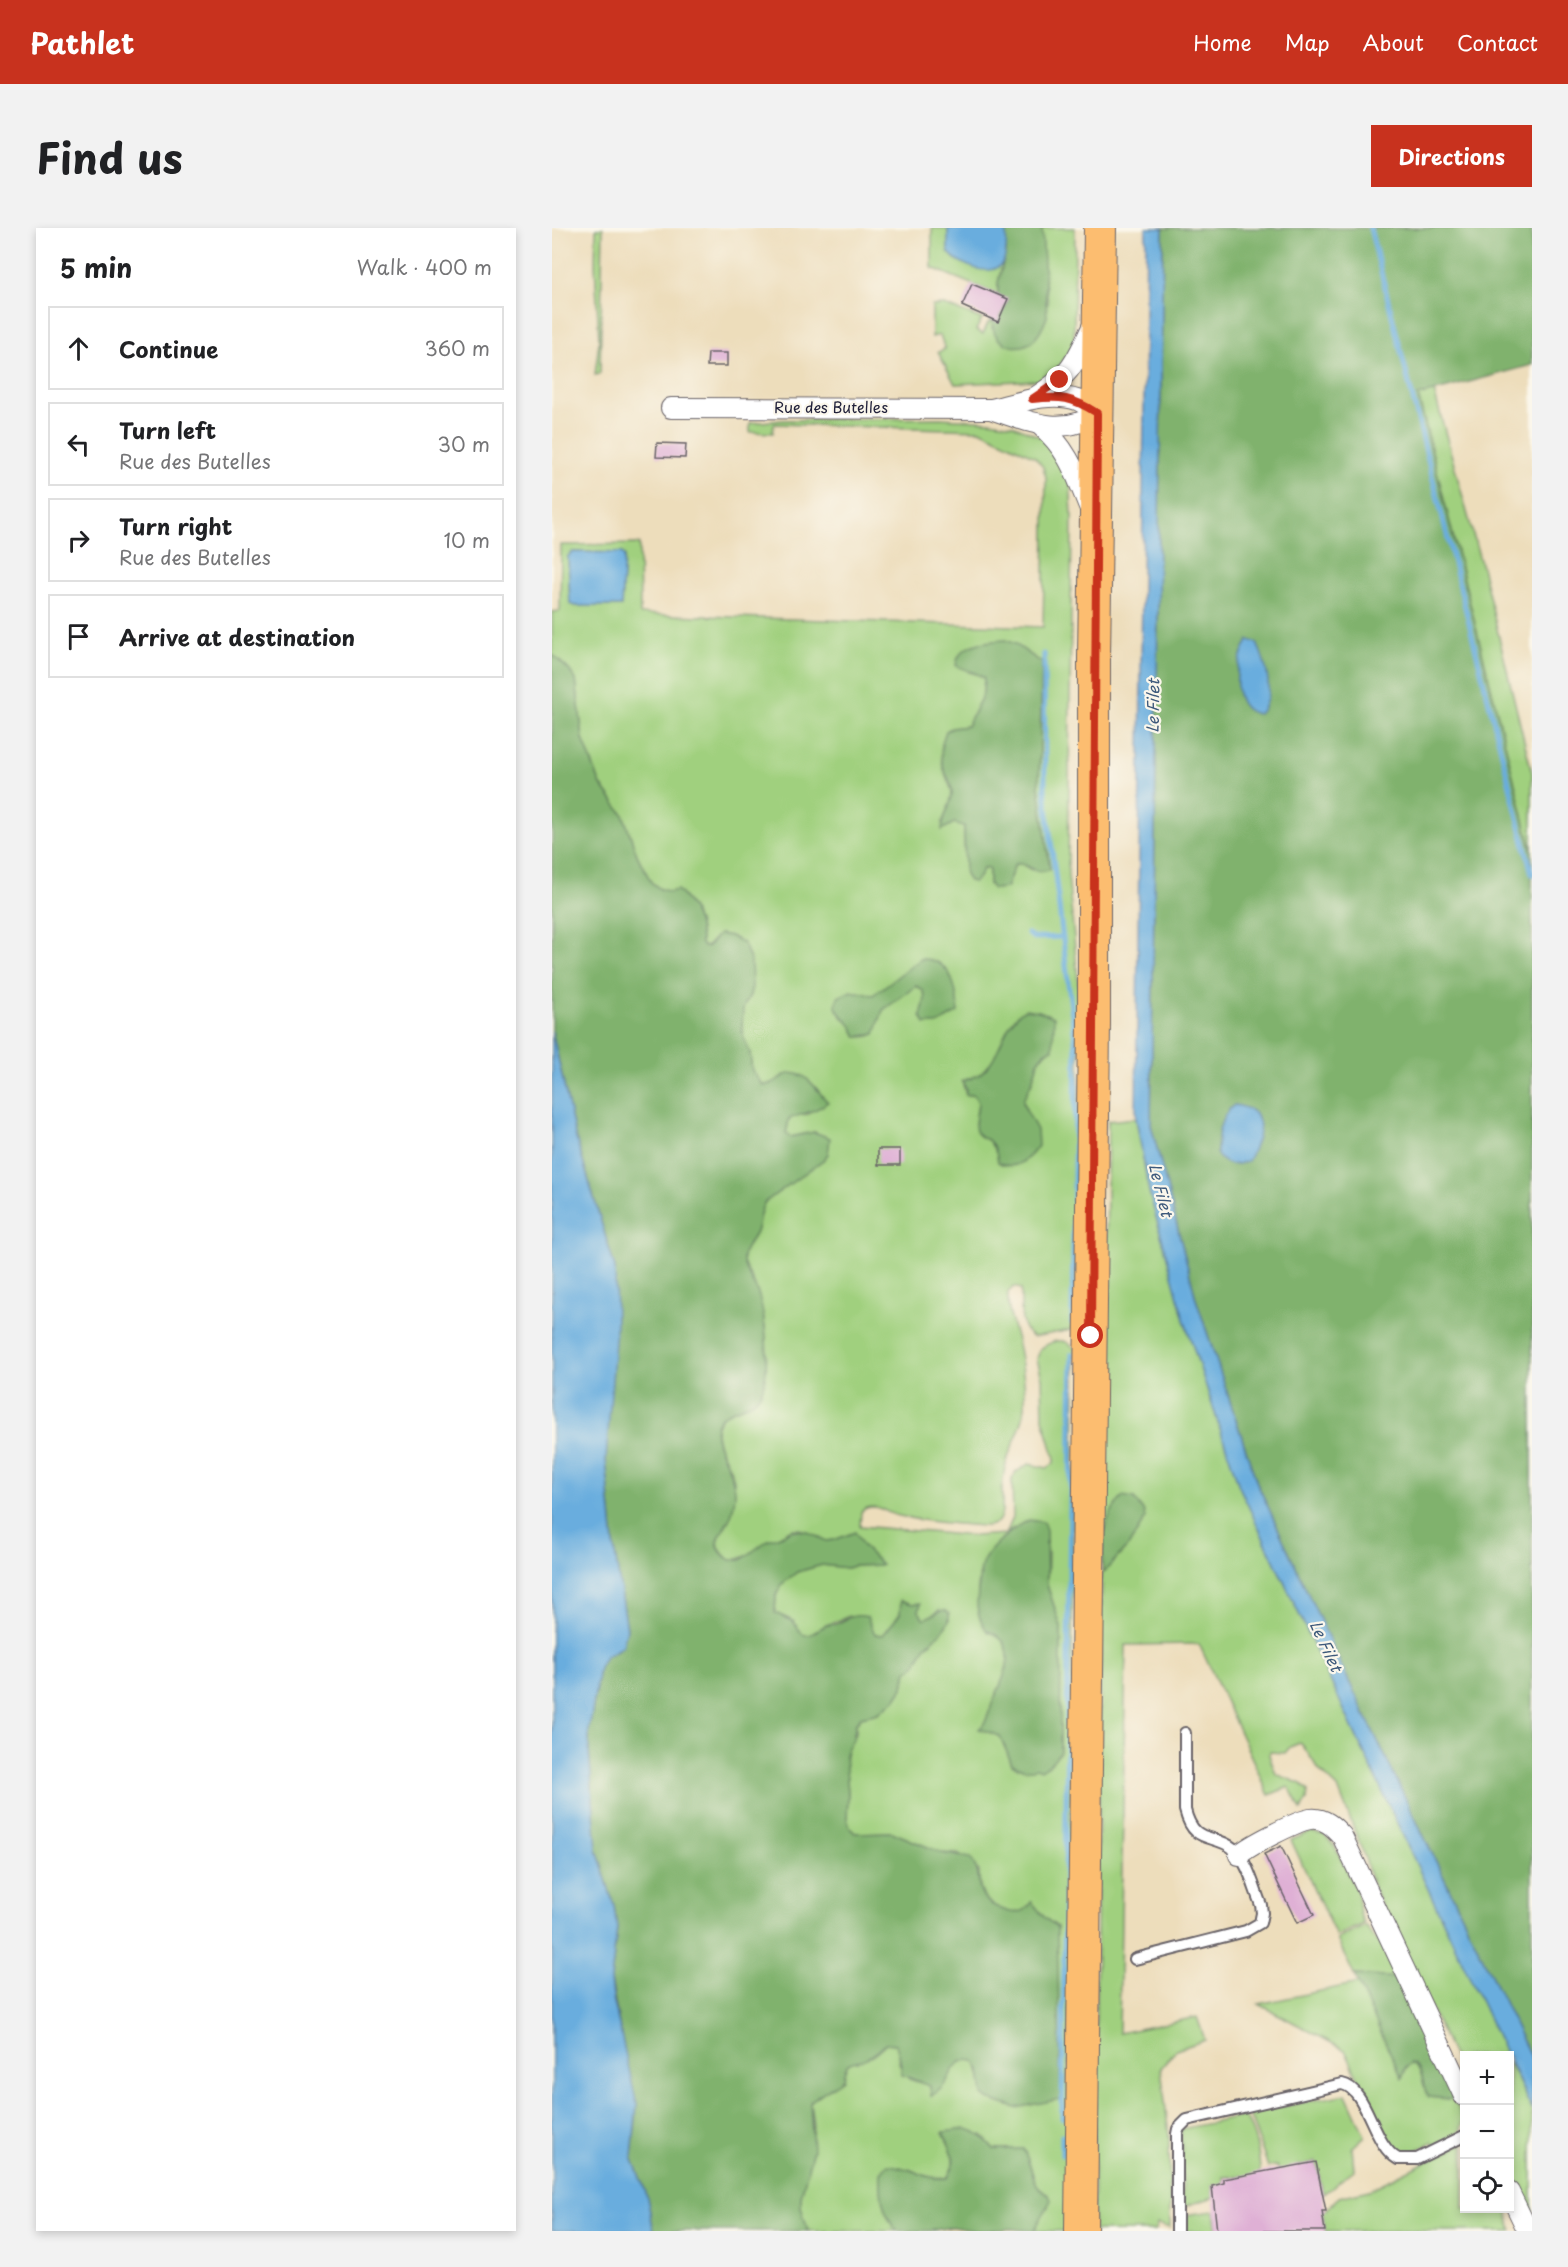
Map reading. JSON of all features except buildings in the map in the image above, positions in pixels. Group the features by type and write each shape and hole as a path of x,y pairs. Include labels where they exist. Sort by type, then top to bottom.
{"main road":[{"path":"1081,2231 1095,1023 1096,526 1100,228"}],"street":[{"name":"Rue des Butelles","path":"1032,399 1060,380 1074,365 1099,314"},
{"name":"Rue des Butelles","path":"671,408 991,408 1032,399 1062,397 1078,401 1097,413 1084,423 1067,426 1040,425 991,408"},
{"name":"Rue des Butelles","path":"1040,425 1055,438 1066,453 1096,526"},
{"path":"1239,1855 1250,1846 1310,1819 1321,1820 1332,1825 1342,1836 1460,2087"},
{"path":"1514,2202 1528,2231"}],"lane":[{"path":"1135,1959 1246,1931 1260,1923 1263,1913 1239,1855 1224,1843 1200,1836 1187,1819 1185,1733"},
{"path":"1177,2231 1177,2134 1187,2120 1342,2084 1354,2090 1383,2146 1398,2159 1417,2159 1460,2138"}],"green space":[{"path":"596,228 603,228 600,374 595,375 599,341 595,264"},
{"path":"932,228 948,228 948,251 955,259 999,266 1003,261 998,295 932,268"},
{"path":"1006,228 1042,228 1047,317 1035,339 1021,346 1002,342 993,326 993,319 998,321 1008,300 998,295 998,283 1006,251"},
{"path":"1042,228 1075,228 1074,340 1071,350 1059,367 1048,376 1038,380 955,384 938,352 945,349 940,335 932,337 932,306 944,305 982,319 976,330 983,334 988,323 993,319 992,328 1048,304 1042,258"},
{"path":"1163,228 1532,228 1532,365 1418,396 1532,852 1532,2060 1340,1663 1257,1483 1196,1299 1151,1125"},
{"path":"1434,391 1483,571 1532,773 1532,852 1418,395"},
{"path":"940,418 1013,425 1043,438 1070,478 1072,515 1068,875 1080,1002 1076,1323 1071,1330 1033,1337 1022,1322 1021,1289 1014,1287 1008,1292 1008,1303 1023,1370 1025,1407 1024,1416 1008,1456 1002,1484 1002,1509 997,1523 985,1526 928,1521 895,1515 873,1507 861,1512 860,1526 974,1536 1006,1534 1013,1517 1012,1479 1016,1472 1029,1464 1047,1468 1053,1464 1055,1459 1043,1419 1042,1378 1037,1359 1040,1349 1049,1343 1063,1341 1075,1349 1067,2231 1034,2231 1039,2218 1048,2207 1049,2195 1043,2192 1036,2182 1023,2149 994,2149 982,2135 947,2141 952,2150 953,2159 952,2169 947,2178 929,2177 909,2169 881,2182 885,2208 897,2231 808,2231 801,2207 801,2196 810,2160 813,2125 810,2102 843,2079 844,2071 849,2063 865,2059 886,2043 895,2044 900,2051 899,2063 909,2079 930,2086 946,2083 956,2065 964,2061 975,2061 988,2099 1016,2108 1057,1927 1045,1918 1031,1902 1024,1910 1016,1913 994,1906 983,1895 979,1871 958,1854 942,1853 892,1832 855,1833 850,1828 847,1819 848,1792 845,1763 847,1749 856,1733 856,1724 861,1717 878,1713 895,1700 903,1688 907,1671 915,1666 925,1647 931,1642 939,1610 928,1618 923,1618 912,1604 901,1601 900,1614 883,1635 875,1634 849,1616 813,1633 803,1635 793,1621 775,1613 776,1596 782,1584 797,1572 822,1565 847,1568 881,1565 863,1546 855,1533 828,1541 804,1530 793,1529 745,1557 730,1560 720,1548 718,1541 728,1517 734,1481 718,1443 716,1428 723,1416 758,1396 766,1364 764,1320 743,1256 756,1232 761,1209 765,1202 828,1154 829,1138 814,1132 790,1137 786,1134 789,1119 809,1114 822,1097 814,1085 804,1078 785,1078 763,1085 752,1071 750,1053 743,1036 742,1025 743,1008 750,995 751,962 743,944 731,936 719,934 708,946 704,947 701,944 700,928 695,914 683,896 677,890 670,892 660,889 651,882 637,855 623,814 601,785 583,740 576,680 552,654 552,612 560,611 561,545 639,544 640,614 1043,627 1046,477 1043,467 1035,457 980,430 774,424 773,433 750,432 750,423 783,420","holes":["573,552 622,553 624,556 621,606 575,606 570,604 568,556","1015,644 1042,663 1039,786 1050,869 1032,870 1021,863 1015,864 1006,888 993,889 989,884 989,868 983,869 979,877 965,875 964,827 959,823 942,823 951,802 952,791 945,773 946,731 967,726 983,694 984,678 969,672","939,963 950,975 921,1017 925,995 916,986 882,1011 875,1033 866,1037 857,1037 851,1024 840,1015 859,992 873,995","1049,1050 1039,1059 1032,1082 1023,1100 1027,1112 1032,1154 1025,1159 996,1152 989,1141 980,1136 975,1124 978,1102 974,1095 966,1095 962,1081 979,1075 992,1061","1013,1528 1048,1553 1047,1585 1061,1627 1060,1752 1018,1768 1012,1764 1000,1736 993,1734 984,1725 1004,1678 1008,1659 1004,1641 984,1625 979,1603 981,1570 996,1544"]},
{"path":"1005,640 1015,644 1042,663 1039,786 1050,870 1043,871 1015,864 1006,888 993,889 989,884 989,868 983,869 974,882 969,881 965,875 964,826 954,823 942,830 952,792 941,753 946,731 967,726 983,694 984,678 956,666 958,658 962,652 974,645"},
{"path":"552,654 576,680 583,739 601,785 623,814 637,855 651,882 660,889 670,892 677,890 683,896 695,914 700,928 701,944 704,947 708,946 719,934 731,936 744,944 751,962 752,987 743,1008 742,1025 743,1036 750,1053 752,1071 763,1085 773,1083 785,1075 799,1074 805,1077 828,1102 813,1111 789,1119 786,1134 790,1137 814,1132 830,1138 828,1154 765,1202 761,1209 756,1232 743,1256 745,1269 761,1303 766,1343 766,1370 761,1392 757,1398 724,1415 716,1427 718,1442 735,1487 731,1516 718,1540 719,1550 730,1560 741,1560 768,1540 792,1530 806,1531 826,1541 855,1532 863,1546 882,1565 847,1568 822,1565 797,1572 782,1584 776,1595 775,1613 793,1621 803,1635 810,1634 826,1625 858,1616 867,1617 875,1634 883,1635 900,1614 901,1600 912,1604 921,1603 919,1611 923,1618 942,1610 949,1613 949,1620 945,1628 925,1647 915,1666 907,1671 903,1688 895,1700 878,1713 861,1717 856,1723 853,1740 845,1755 848,1792 847,1819 850,1828 855,1833 892,1832 942,1853 970,1858 976,1868 980,1890 985,1899 1005,1911 1016,1913 1024,1910 1032,1902 1045,1918 1057,1927 1061,2099 1016,2108 988,2099 983,2095 980,2070 975,2061 969,2060 960,2062 943,2087 931,2096 930,2086 902,2075 897,2047 895,2044 886,2043 865,2059 849,2063 844,2071 843,2079 810,2102 813,2149 801,2196 801,2207 808,2231 654,2231 646,2193 632,2157 636,2119 611,1979 617,1928 614,1906 597,1850 589,1751 589,1731 599,1668 605,1657 623,1646 627,1629 615,1554 606,1460 615,1268 575,1135 552,1031"},
{"path":"921,959 939,963 946,969 954,984 958,1012 938,1024 925,1024 921,1016 925,995 916,986 883,1010 875,1034 857,1037 852,1026 837,1009 838,997 851,991 873,995"},
{"path":"1025,1009 1054,1017 1053,1049 1045,1052 1039,1059 1032,1082 1023,1100 1037,1130 1038,1146 1021,1163 1010,1166 998,1162 992,1144 977,1133 975,1124 978,1102 974,1095 966,1095 962,1081 976,1076 985,1069 993,1059 1009,1027"},
{"path":"1136,1118 1149,1191 1184,1319 1239,1486 1504,2051 1460,2051 1460,2071 1373,1887 1365,1858 1338,1788 1319,1770 1303,1746 1300,1743 1290,1747 1285,1753 1270,1752 1269,1755 1276,1774 1301,1784 1308,1791 1307,1800 1301,1810 1289,1787 1269,1795 1199,1644 1126,1645 1119,2033 1197,2017 1205,2040 1176,2050 1161,2068 1169,2136 1170,2228 1157,2224 1156,2231 1093,2231 1102,1574 1129,1545 1144,1512 1134,1499 1102,1535 1108,1121"},
{"path":"1123,1497 1134,1499 1144,1512 1145,1519 1129,1545 1102,1574 1104,1533 1110,1514"},
{"path":"1029,1520 1043,1522 1046,1530 1047,1585 1061,1627 1060,1752 1049,1765 1041,1770 1037,1768 1025,1770 1012,1764 1000,1736 979,1729 988,1716 1008,1661 1004,1643 998,1636 987,1631 978,1611 977,1599 981,1569 983,1561 994,1547"},
{"path":"1311,1832 1324,1835 1334,1845 1358,1894 1360,1914 1364,1924 1336,1936 1291,1840"},
{"path":"1366,1926 1372,1936 1382,1945 1398,1978 1354,1975 1337,1939"},
{"path":"1354,1975 1398,1978 1454,2097 1450,2099 1428,2097 1419,2069 1411,2063 1405,2068 1402,2078"},
{"path":"1358,1983 1402,2077 1408,2065 1414,2064 1420,2071 1428,2097 1450,2099 1454,2097 1460,2113 1460,2132 1434,2146 1432,2142 1415,2151 1402,2154 1390,2146 1345,2050 1259,2004"},
{"path":"1514,2072 1532,2110 1532,2221 1514,2183"},
{"path":"1346,2094 1365,2136 1352,2148 1354,2170 1323,2194 1316,2162 1296,2166 1297,2175 1280,2178 1277,2166 1268,2167 1249,2113"},
{"path":"1245,2116 1256,2145 1260,2175 1224,2177 1224,2183 1212,2186 1214,2197 1183,2207 1181,2129"},
{"path":"965,2129 978,2134 994,2149 1023,2149 1036,2182 1051,2200 1034,2231 1011,2229 977,2231 952,2227 930,2231 897,2231 892,2224 883,2203 881,2172 887,2165 903,2167 931,2177 947,2178 954,2160 943,2132"},
{"path":"1460,2145 1460,2213 1508,2213 1512,2231 1325,2231 1322,2211 1339,2197 1369,2190"},
{"path":"1214,2211 1217,2231 1182,2231 1184,2215"}],"water":[{"path":"948,228 1006,228 1006,250 1003,262 991,270 983,270 958,261 948,251"},
{"name":"Le Filet","path":"1146,228 1163,228 1151,1125 1196,1299 1257,1483 1340,1663 1532,2060 1532,2110 1514,2071 1514,2051 1504,2051 1239,1486 1184,1319 1149,1191 1136,1118"},
{"path":"573,552 622,553 624,556 621,606 575,606 570,604 568,556"},
{"path":"1249,640 1257,643 1268,679 1267,698 1259,714 1249,711 1242,704 1238,694 1240,659"},
{"path":"552,1031 575,1135 615,1268 616,1328 606,1460 615,1554 627,1629 623,1646 605,1657 599,1668 589,1731 589,1751 597,1850 614,1906 617,1928 611,1979 613,1998 637,2105 632,2157 646,2193 654,2231 552,2231"},
{"path":"1234,1105 1254,1112 1260,1126 1248,1161 1239,1164 1224,1162 1217,1155 1218,1134 1222,1121"}],"waterway":[{"path":"1370,228 1532,874"},
{"path":"1044,654 1045,791 1076,1048 1072,1323"},
{"path":"1028,934 1034,938 1063,937"},
{"path":"1062,2118 1072,1354"},
{"path":"1062,2135 1062,2155"}],"route":[{"path":"1060,380 1032,399 1062,397 1078,401 1097,413 1095,1023 1091,1336"}]}
